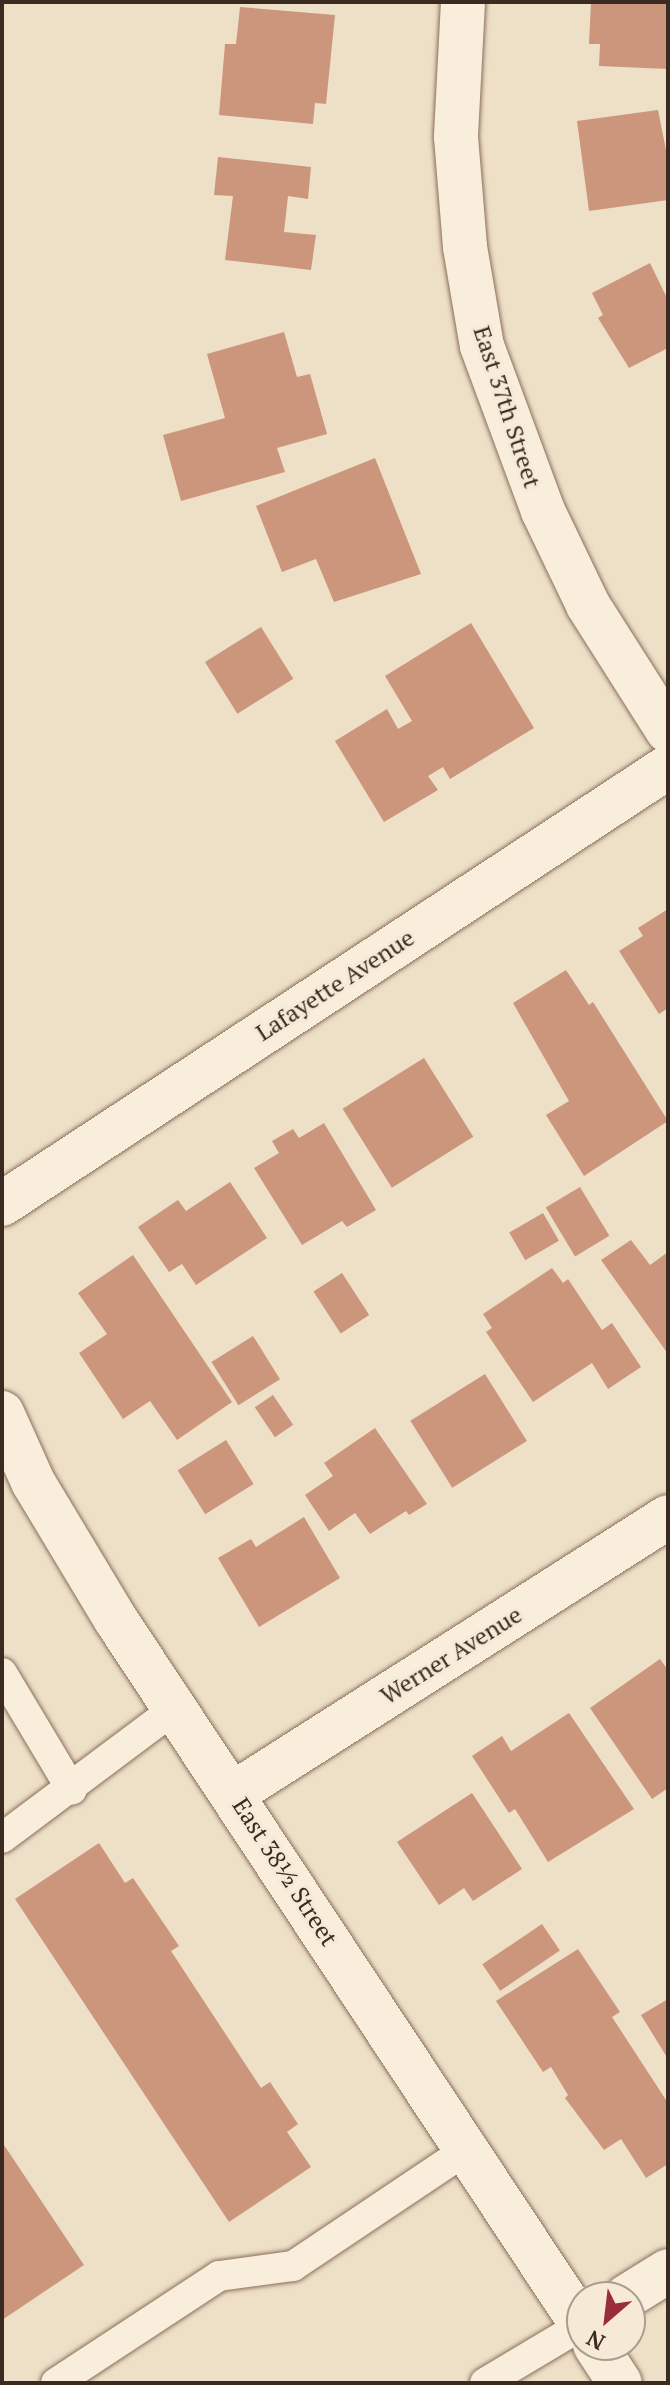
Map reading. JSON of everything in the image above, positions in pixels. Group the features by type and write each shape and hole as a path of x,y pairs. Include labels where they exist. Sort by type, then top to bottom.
{"street":[{"name":"East 37th Street","path":"463,2 456,137 465,247 482,346 537,497 588,605 668,731"},
{"name":"Lafayette Avenue","path":"2,1204 668,767"},
{"name":"East 38½ Street","path":"2,1413 40,1495 116,1620 234,1793 465,2151 566,2301"},
{"name":"Werner Avenue","path":"234,1793 668,1517"},
{"path":"646,2285 668,2271"},
{"path":"606,2361 620,2383"}],"lane":[{"path":"2,1673 72,1790"},
{"path":"2,1838 72,1790 177,1707"},
{"path":"56,2383 219,2276 293,2266 465,2151"},
{"path":"485,2383 566,2335"}],"building":[{"path":"591,2 668,2 668,69 599,66 600,44 589,44"},
{"path":"240,7 335,15 326,104 315,103 313,124 219,115 225,44 236,44"},
{"path":"658,110 668,160 668,200 589,211 577,121"},
{"path":"218,157 311,167 308,199 288,196 284,232 316,235 311,270 225,260 233,196 214,195"},
{"path":"650,263 668,300 668,348 629,368 598,318 603,315 592,293"},
{"path":"284,332 297,377 310,374 327,434 277,448 285,472 181,501 163,435 225,418 207,354"},
{"path":"375,458 421,574 334,602 316,559 282,572 256,506"},
{"path":"471,623 534,728 450,779 443,767 428,776 438,790 384,822 335,741 387,709 398,729 412,721 385,676"},
{"path":"261,627 293,679 237,714 205,662"},
{"path":"668,909 668,1008 659,1014 619,951 643,936 638,928"},
{"path":"566,970 589,1005 593,1002 668,1121 584,1176 546,1115 569,1101 513,1003"},
{"path":"424,1058 473,1137 392,1188 343,1109"},
{"path":"324,1123 376,1210 347,1227 342,1221 302,1245 254,1168 279,1153 272,1141 293,1129 299,1138"},
{"path":"230,1182 267,1238 196,1285 182,1264 169,1272 138,1227 178,1200 186,1211"},
{"path":"580,1187 609,1236 575,1256 546,1208"},
{"path":"543,1213 559,1241 525,1260 509,1232"},
{"path":"631,1240 650,1265 668,1252 668,1354 601,1260"},
{"path":"133,1255 232,1402 177,1440 150,1401 123,1419 79,1353 107,1334 78,1293"},
{"path":"552,1268 563,1283 568,1279 602,1330 612,1323 641,1367 608,1389 592,1363 533,1402 486,1332 492,1328 483,1314"},
{"path":"342,1273 369,1315 341,1333 313,1292"},
{"path":"253,1336 280,1379 238,1405 211,1362"},
{"path":"485,1374 527,1441 452,1488 410,1421"},
{"path":"273,1395 293,1425 275,1437 255,1407"},
{"path":"375,1428 427,1504 409,1515 406,1511 370,1534 355,1513 329,1531 305,1495 333,1476 324,1463"},
{"path":"226,1440 254,1484 205,1514 178,1470"},
{"path":"304,1517 340,1578 259,1627 218,1558 251,1539 256,1547"},
{"path":"660,1659 668,1670 668,1788 652,1799 590,1708"},
{"path":"569,1713 634,1809 548,1862 515,1809 509,1813 472,1756 502,1736 511,1751"},
{"path":"472,1793 522,1869 473,1901 464,1888 439,1905 397,1842"},
{"path":"99,1843 125,1883 133,1878 179,1946 171,1951 261,2088 270,2082 298,2124 287,2132 311,2167 229,2222 15,1899"},
{"path":"542,1924 560,1951 500,1991 482,1964"},
{"path":"578,1949 620,2012 612,2017 668,2103 668,2164 646,2178 621,2139 604,2150 565,2098 568,2095 551,2067 543,2072 496,2001"},
{"path":"668,1999 668,2059 641,2015"},
{"path":"2,2142 84,2265 2,2320"}]}
